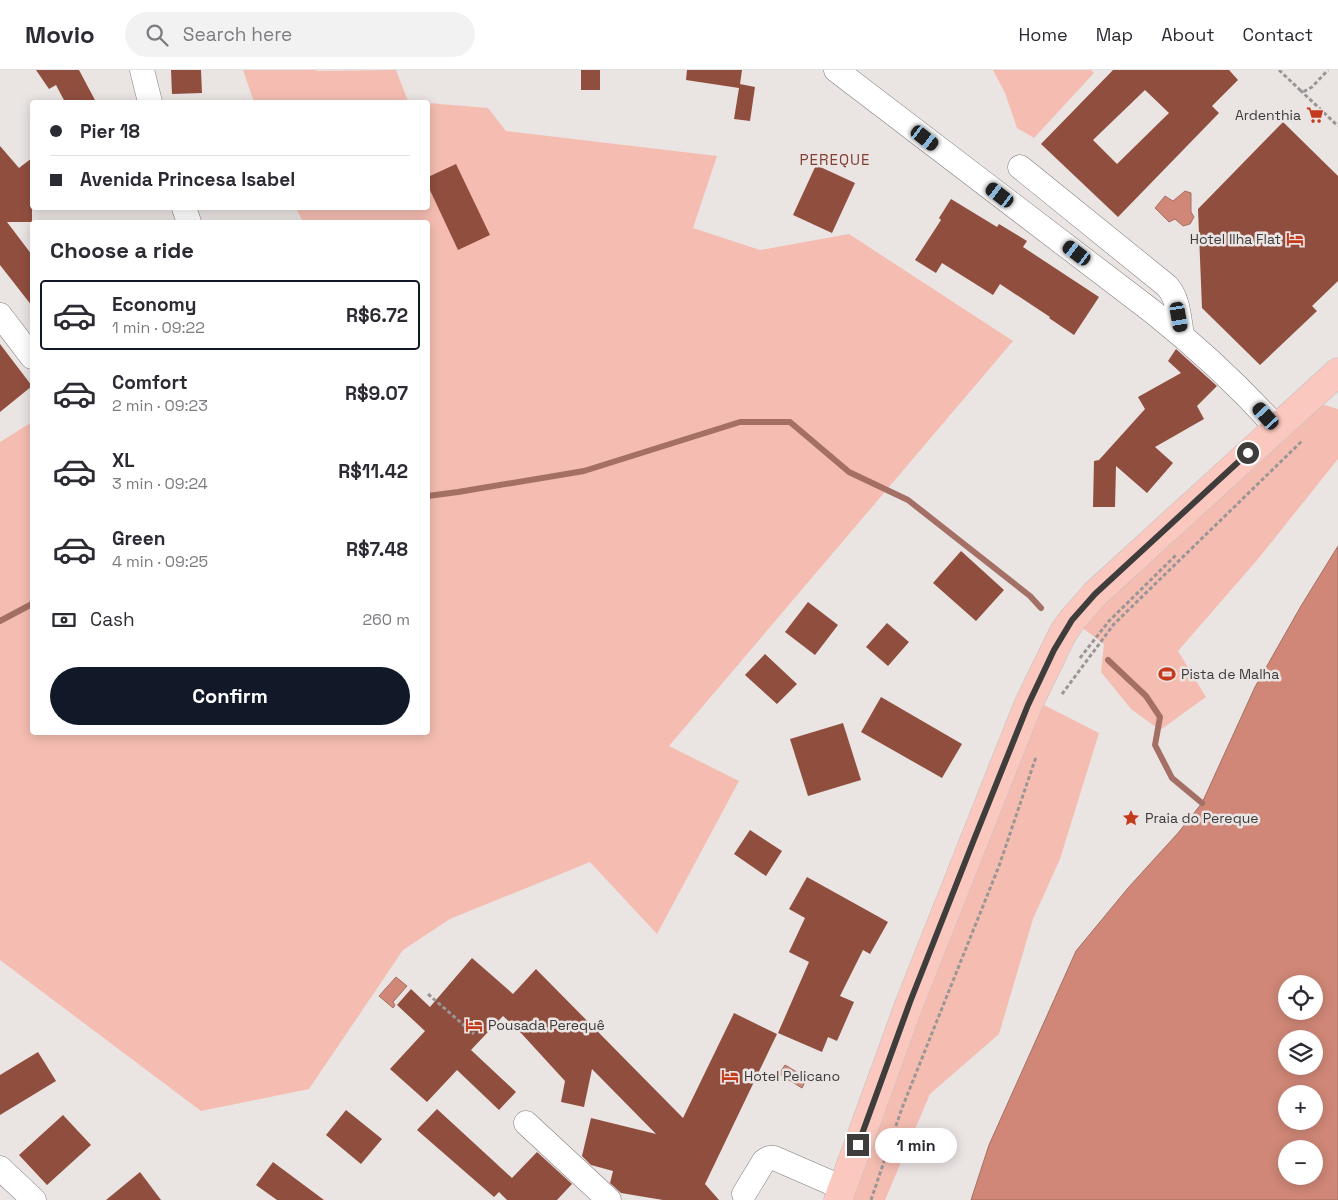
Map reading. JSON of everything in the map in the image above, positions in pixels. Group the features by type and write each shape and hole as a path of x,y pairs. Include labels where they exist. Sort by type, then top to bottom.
{"main road":[{"path":"841,1194 910,1002 976,833 1028,705 1063,634 1072,620 1095,594 1338,372"}],"street":[{"path":"142,70 150,100"},
{"path":"836,70 1182,335 1256,404 1276,427"},
{"path":"1020,167 1173,292 1182,335"},
{"path":"0,315 30,354"},
{"path":"526,1123 609,1200"},
{"path":"744,1194 764,1161 774,1158 841,1194"},
{"path":"0,1168 34,1200"}],"path":[{"path":"1279,70 1338,126"},
{"path":"1300,90 1309,90 1328,70"},
{"path":"1082,666 1114,624 1304,438"},
{"path":"1078,660 1109,621"},
{"path":"1058,702 1070,677"},
{"path":"871,1200 902,1108 999,866 1037,754"},
{"path":"428,994 474,1034"}],"shaded area":[{"path":"243,70 396,70 408,100 253,100"},
{"path":"993,70 1091,70 1094,73 1034,138 1017,128 1005,93"},
{"path":"430,103 488,108 506,131 717,156 693,228 760,250 849,234 1013,341 669,746 739,781 657,934 590,862 450,919 403,950 309,1089 201,1111 0,960 0,442 30,423 30,735 430,735 430,220 302,220 297,210 430,210"},
{"path":"1185,191 1191,193 1191,212 1194,217 1190,224 1183,226 1175,219 1169,222 1155,208 1165,196 1173,201"},
{"path":"1317,403 1338,409 1338,459 1258,559 1178,651 1206,697 1160,730 1131,709 1101,672 1104,644 1076,623"},
{"path":"1338,546 1338,1200 971,1200 989,1145 1076,951 1202,803 1255,687"},
{"path":"1038,702 1099,733 1060,859 1033,919 999,1034 930,1094 885,1200 843,1200"},
{"path":"396,977 407,986 393,1002 395,1005 393,1008 379,996"},
{"path":"785,1065 807,1078 802,1088 779,1074"}],"building":[{"path":"36,70 79,70 95,100 64,100 56,85 49,89"},
{"path":"171,70 201,70 202,93 172,94"},
{"path":"581,70 600,70 600,90 581,90"},
{"path":"687,70 742,70 740,84 755,87 750,121 734,119 739,88 686,80"},
{"path":"1113,70 1229,70 1238,80 1212,106 1219,113 1118,217 1041,144","holes":["1145,90 1169,113 1117,164 1093,140"]},
{"path":"1283,122 1338,176 1338,281 1312,306 1317,311 1260,365 1202,308 1198,209"},
{"path":"0,146 19,168 30,160 30,210 32,210 32,220 30,222 7,222 30,252 30,303 0,265"},
{"path":"456,164 490,235 458,250 430,190 430,176"},
{"path":"816,165 855,183 832,233 793,215"},
{"path":"951,199 997,227 999,224 1027,241 1023,247 1099,297 1074,335 1000,284 993,295 942,263 936,273 915,260 941,220 939,218"},
{"path":"0,344 30,383 30,388 0,412"},
{"path":"1176,349 1217,386 1197,406 1204,419 1155,447 1173,463 1147,493 1116,466 1115,507 1093,507 1094,461 1099,460 1145,409 1138,397 1181,373 1168,361"},
{"path":"961,551 1004,590 976,621 933,583"},
{"path":"808,602 838,625 815,655 785,632"},
{"path":"887,623 909,642 888,666 866,647"},
{"path":"765,654 797,684 777,704 745,675"},
{"path":"881,697 962,744 942,778 861,732"},
{"path":"843,723 861,780 808,796 790,739"},
{"path":"750,830 782,851 766,876 734,854"},
{"path":"807,877 888,922 870,954 863,950 840,996 854,1002 837,1041 828,1037 822,1052 778,1033 809,962 789,952 805,918 789,909"},
{"path":"472,958 513,994 536,969 683,1118 734,1013 777,1034 705,1184 719,1200 663,1200 621,1193 610,1183 613,1171 591,1165 582,1156 591,1118 656,1134 592,1069 584,1107 561,1102 565,1081 503,1016 471,1050 516,1092 499,1110 457,1070 427,1102 390,1069 425,1031 397,1005 411,989 430,1007"},
{"path":"38,1052 56,1081 0,1115 0,1075"},
{"path":"437,1109 512,1178 537,1152 572,1184 557,1200 507,1200 499,1192 494,1197 417,1130"},
{"path":"346,1110 382,1139 361,1164 326,1135"},
{"path":"63,1115 91,1145 47,1185 19,1155"},
{"path":"273,1162 324,1200 277,1200 256,1185"},
{"path":"140,1172 161,1200 106,1200"}],"waterway":[{"path":"430,496 584,471 740,422 790,422 849,472 908,500 1030,596 1041,608"},
{"path":"0,621 30,605"},
{"path":"1108,660 1146,696 1160,717 1155,745 1172,778 1202,803"}],"place":[{"name":"Ardenthia","path":"1315,115"},
{"name":"Hotel Ilha Flat","path":"1295,239"},
{"name":"Pista de Malha","path":"1167,674"},
{"name":"Praia do Pereque","path":"1131,818"},
{"name":"Pousada Perequê","path":"474,1025"},
{"name":"Hotel Pelicano","path":"730,1076"}],"district":[{"name":"PEREQUE","path":"835,160"}],"route":[{"path":"858,1145 910,1002 973,842 1028,705 1063,634 1072,620 1095,594 1248,453"}]}
